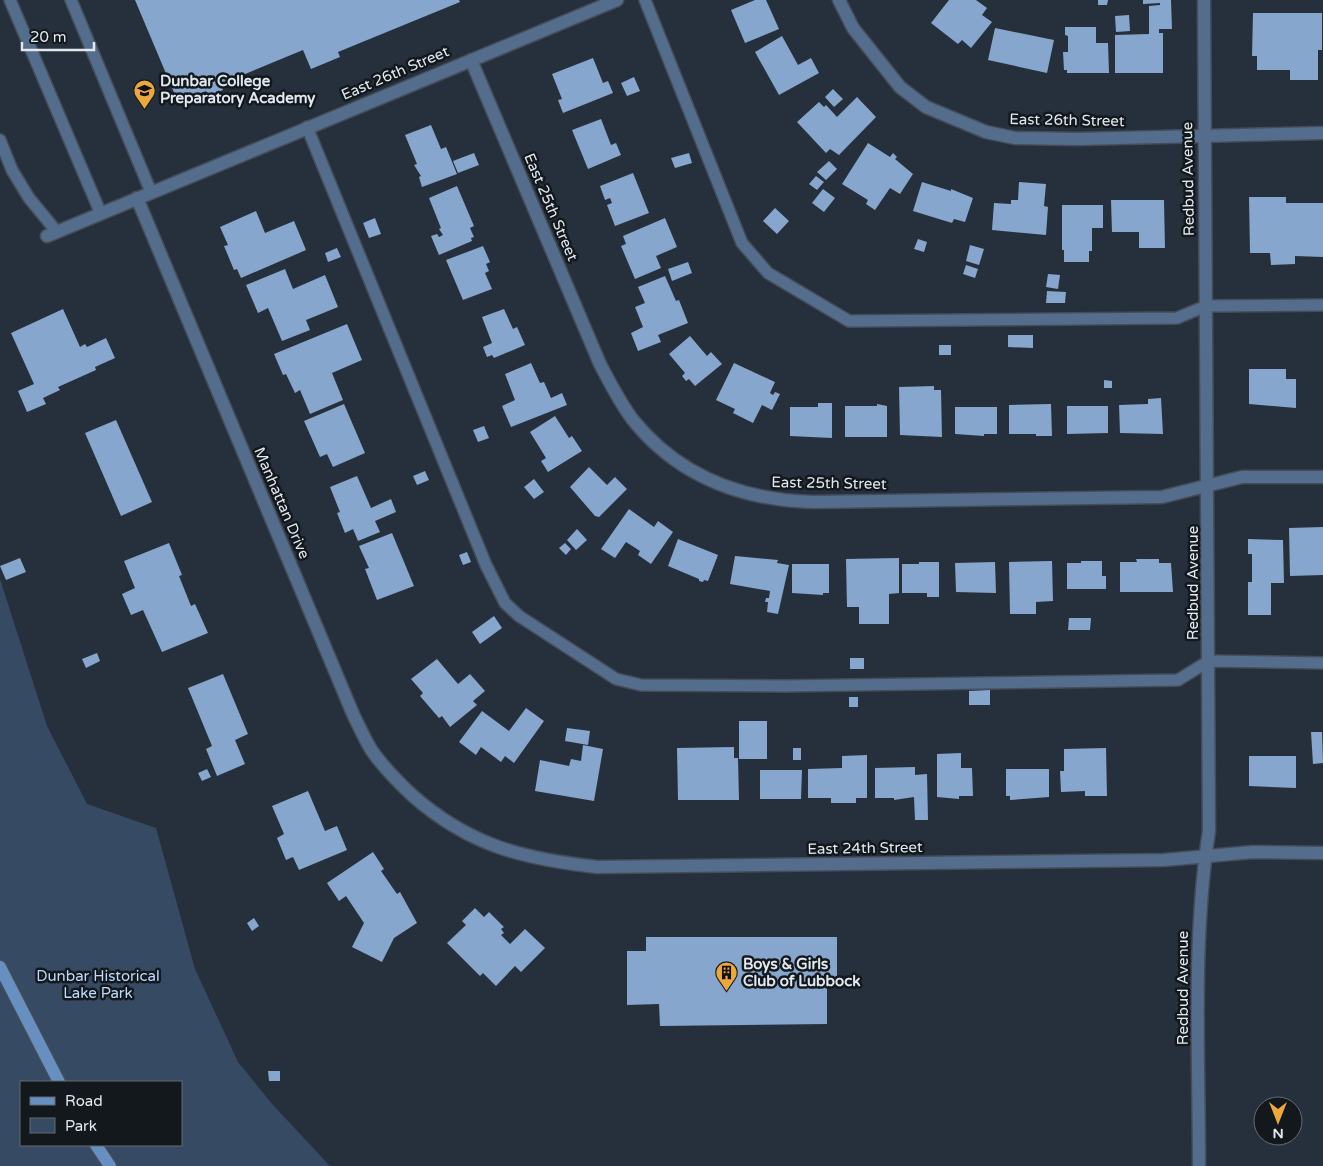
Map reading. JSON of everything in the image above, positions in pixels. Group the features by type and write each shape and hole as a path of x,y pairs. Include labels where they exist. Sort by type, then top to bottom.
{"street":[{"name":"East 26th Street","path":"52,234 618,0"},
{"name":"East 26th Street","path":"840,0 853,28 900,88 926,107 986,132 1015,138 1323,134"},
{"name":"Redbud Avenue","path":"1199,1166 1199,925 1209,831 1209,486 1204,0"},
{"name":"East 25th Street","path":"471,60 600,364 632,419 657,446 688,469 718,485 741,493 785,501 1162,497 1242,477 1323,477"},
{"name":"Manhattan Drive","path":"138,198 353,714 372,751 394,778 422,804"},
{"name":"East 24th Street","path":"422,804 453,827 490,844 525,856 597,867 1164,860 1252,852 1323,853"},
{"path":"0,967 58,1081"},
{"path":"97,1146 110,1166"}],"lane":[{"path":"10,0 101,214"},
{"path":"71,0 151,192"},
{"path":"645,0 742,243 768,274 849,321 1177,318 1206,306 1323,305"},
{"path":"307,127 486,565 505,603 519,616 616,680 641,685 783,686 1178,680 1209,662 1323,663"},
{"path":"0,140 12,170 52,234"}],"green space":[{"name":"Dunbar Historical Lake Park","path":"0,579 47,726 87,804 156,828 195,969 238,1062 273,1105 330,1166 0,1166"}],"building":[{"path":"135,0 459,0 460,2 338,52 340,57 311,69 303,50 221,84 223,90 208,96 206,91 178,102"},
{"path":"755,0 766,0 779,29 745,43 731,10"},
{"path":"949,0 976,0 987,8 982,15 992,22 971,48 962,40 958,44 931,23"},
{"path":"1098,0 1108,0 1107,5 1098,5"},
{"path":"1143,0 1171,0 1172,29 1159,29 1159,33 1163,33 1163,73 1115,73 1115,35 1149,34 1149,6 1160,5 1160,3 1143,4"},
{"path":"1253,13 1322,13 1322,50 1318,50 1318,80 1290,80 1290,70 1257,70 1257,56 1252,56"},
{"path":"1129,15 1130,31 1116,32 1115,16"},
{"path":"1065,27 1096,27 1096,43 1108,43 1109,73 1067,73 1067,70 1064,70 1063,52 1068,52 1068,36 1065,35"},
{"path":"995,28 1054,40 1047,73 988,60"},
{"path":"782,36 798,65 811,58 819,73 779,95 755,52"},
{"path":"593,58 603,83 608,81 613,93 563,113 558,100 562,99 552,74"},
{"path":"634,77 640,91 627,96 621,83"},
{"path":"833,89 843,99 834,107 825,97"},
{"path":"857,97 876,117 839,155 830,149 826,153 797,122 819,102 824,107 826,105 837,117"},
{"path":"601,119 611,145 616,143 621,155 588,169 572,130"},
{"path":"431,125 441,149 446,147 457,174 422,187 419,177 421,176 414,165 417,164 405,135"},
{"path":"868,143 890,157 893,153 897,157 895,159 913,174 900,194 890,188 875,210 866,204 868,200 842,184"},
{"path":"474,153 479,165 458,173 453,161"},
{"path":"689,153 692,163 675,168 671,158"},
{"path":"829,161 837,169 826,180 817,172"},
{"path":"633,173 649,213 615,226 607,205 612,203 610,198 605,200 600,186"},
{"path":"816,176 824,182 817,190 809,184"},
{"path":"922,182 951,191 951,189 973,198 965,222 954,219 952,223 913,211"},
{"path":"1019,182 1046,184 1044,206 1048,207 1046,235 992,230 994,203 1011,204 1011,200 1018,200"},
{"path":"457,186 474,226 470,228 474,237 471,238 472,241 439,255 431,236 437,234 439,237 443,235 439,229 441,228 429,198"},
{"path":"823,189 835,198 824,212 812,203"},
{"path":"1249,197 1286,197 1286,203 1323,203 1323,257 1295,256 1295,264 1271,265 1270,253 1250,253"},
{"path":"1111,200 1164,200 1165,248 1139,248 1139,232 1112,232"},
{"path":"1062,205 1103,205 1103,228 1092,228 1092,251 1089,251 1089,262 1064,262 1064,250 1062,250"},
{"path":"775,208 789,221 777,234 763,221"},
{"path":"256,211 265,233 294,221 306,250 241,278 237,269 234,270 224,246 228,245 220,227"},
{"path":"375,218 381,234 369,238 363,223"},
{"path":"665,218 677,247 656,256 661,268 635,279 621,246 626,244 623,236"},
{"path":"918,239 927,242 924,252 914,249"},
{"path":"970,245 984,249 979,265 966,261"},
{"path":"483,246 490,262 486,264 489,271 485,273 492,289 463,300 446,260"},
{"path":"337,248 341,257 328,262 325,253"},
{"path":"688,262 692,273 672,281 668,269"},
{"path":"966,265 978,269 975,278 963,274"},
{"path":"285,269 293,289 325,275 338,307 306,320 310,330 282,341 268,308 258,313 246,285"},
{"path":"1048,274 1060,275 1058,289 1046,287"},
{"path":"665,276 676,301 679,300 688,323 658,335 661,342 638,351 631,333 643,327 635,307 645,303 638,287"},
{"path":"1047,291 1066,292 1065,303 1046,303"},
{"path":"63,309 80,347 85,344 87,347 106,338 115,358 95,367 96,370 58,387 60,390 43,398 46,404 27,412 18,391 34,384 11,333"},
{"path":"504,309 513,329 517,327 525,345 494,358 492,355 487,357 483,347 492,343 482,317"},
{"path":"347,324 362,360 332,373 343,400 310,414 300,390 295,393 286,374 283,375 274,354"},
{"path":"1008,335 1033,335 1033,348 1008,347"},
{"path":"690,336 707,356 711,352 722,364 695,386 689,379 686,381 682,376 685,373 669,354"},
{"path":"939,345 951,345 951,355 939,355"},
{"path":"531,363 540,383 544,382 551,398 562,393 567,405 511,427 502,406 515,400 505,374"},
{"path":"734,363 775,382 770,393 773,395 775,392 780,394 772,410 762,405 753,423 733,413 735,409 716,400"},
{"path":"1249,369 1286,369 1286,379 1296,379 1296,408 1249,404"},
{"path":"1104,380 1112,381 1112,388 1104,388"},
{"path":"934,386 934,390 941,390 942,437 900,435 899,387"},
{"path":"1161,398 1163,434 1120,433 1119,405 1148,404 1148,399"},
{"path":"818,403 832,403 832,438 790,436 790,407 818,407"},
{"path":"344,404 365,453 333,467 327,454 320,457 304,421"},
{"path":"877,404 887,406 887,437 845,437 845,406 877,406"},
{"path":"1051,404 1052,436 1009,434 1009,405"},
{"path":"1067,406 1108,406 1108,433 1067,434"},
{"path":"955,407 997,407 997,434 984,434 984,436 955,434"},
{"path":"555,416 569,438 572,436 582,451 548,472 541,461 546,458 530,432"},
{"path":"116,420 152,502 121,516 85,433"},
{"path":"484,426 489,438 478,442 473,430"},
{"path":"589,467 607,485 615,477 627,489 599,517 595,516 570,487"},
{"path":"425,471 429,480 417,485 413,476"},
{"path":"357,476 371,508 391,499 396,512 375,521 380,532 358,541 353,529 345,533 337,513 340,512 330,487"},
{"path":"534,479 544,492 534,499 524,487"},
{"path":"629,509 654,527 658,521 673,532 651,564 638,555 640,551 626,542 615,558 601,549"},
{"path":"1323,527 1323,575 1290,576 1289,528"},
{"path":"577,529 587,540 576,550 567,540"},
{"path":"392,533 414,586 377,600 365,569 369,568 359,546"},
{"path":"678,539 718,555 708,581 699,581 699,579 668,566"},
{"path":"1248,539 1283,540 1284,583 1271,583 1271,615 1248,615 1248,582 1252,582 1252,554 1248,554"},
{"path":"169,543 182,575 179,576 191,606 195,604 208,633 162,652 143,610 131,615 122,594 135,588 124,561"},
{"path":"565,543 571,549 566,555 559,548"},
{"path":"467,552 471,562 463,565 459,555"},
{"path":"735,556 778,560 777,563 789,565 778,614 767,612 768,602 765,602 766,598 769,598 770,591 730,584"},
{"path":"20,558 26,572 6,580 0,566"},
{"path":"899,558 899,593 889,594 889,624 859,624 859,607 847,607 846,559"},
{"path":"1136,559 1159,559 1159,563 1171,563 1173,592 1120,592 1120,562 1137,562"},
{"path":"1052,561 1053,601 1036,602 1036,614 1010,614 1009,562"},
{"path":"1081,561 1102,561 1102,576 1106,576 1106,589 1067,589 1067,563 1081,563"},
{"path":"919,562 939,562 939,597 927,597 927,593 902,593 902,564 919,564"},
{"path":"995,562 996,593 956,592 955,563"},
{"path":"792,564 829,564 829,593 823,593 823,595 792,593"},
{"path":"494,616 502,628 480,644 472,632"},
{"path":"1069,618 1091,618 1090,630 1068,630"},
{"path":"97,653 100,661 86,668 82,659"},
{"path":"850,658 864,658 864,669 850,669"},
{"path":"437,659 458,684 470,674 485,691 473,701 477,705 450,727 442,716 439,718 420,696 423,693 411,679"},
{"path":"223,674 248,734 235,740 245,764 217,776 206,749 212,746 188,688"},
{"path":"990,690 990,705 969,705 969,691"},
{"path":"849,697 858,697 858,707 849,707"},
{"path":"526,708 544,721 514,763 505,756 501,762 481,747 476,755 459,742 482,711 509,731"},
{"path":"739,721 767,721 767,759 739,759"},
{"path":"567,728 590,731 588,745 565,741"},
{"path":"1311,732 1322,732 1323,763 1313,764"},
{"path":"583,745 603,749 594,801 535,791 540,760 569,766 571,759 581,761"},
{"path":"734,747 734,758 738,758 739,800 678,800 677,748"},
{"path":"793,748 801,748 801,760 793,760"},
{"path":"1106,748 1107,796 1085,796 1085,791 1061,792 1060,771 1064,771 1064,749"},
{"path":"961,753 961,768 972,768 973,796 959,796 959,799 937,797 937,754"},
{"path":"867,755 867,798 856,798 856,803 831,803 831,798 808,798 808,769 842,768 842,756"},
{"path":"1249,756 1296,756 1296,788 1249,786"},
{"path":"915,767 915,775 927,774 928,820 915,820 914,797 894,800 894,798 875,798 875,768"},
{"path":"207,769 211,777 202,781 198,773"},
{"path":"1006,769 1049,769 1049,797 1010,800 1010,796 1006,796"},
{"path":"760,770 802,770 801,799 760,799"},
{"path":"308,791 325,831 337,826 347,850 299,870 293,857 286,860 277,838 284,834 272,806"},
{"path":"373,852 384,869 381,871 397,894 400,892 417,923 394,938 382,962 352,947 364,923 346,896 339,901 327,883"},
{"path":"475,908 484,917 489,912 504,927 501,929 504,933 501,935 510,944 525,929 545,948 521,972 515,966 496,986 483,973 480,976 447,943 466,925 462,921"},
{"path":"254,918 259,926 252,931 247,923"},
{"name":"Boys & Girls Club of Lubbock","path":"646,937 837,937 837,980 827,980 827,1024 660,1026 659,1004 627,1005 627,951 646,951"},
{"path":"268,1071 280,1071 280,1081 269,1081"}],"place":[{"name":"Dunbar College Preparatory Academy","path":"144,109"},
{"name":"Boys & Girls Club of Lubbock","path":"727,992"}]}
